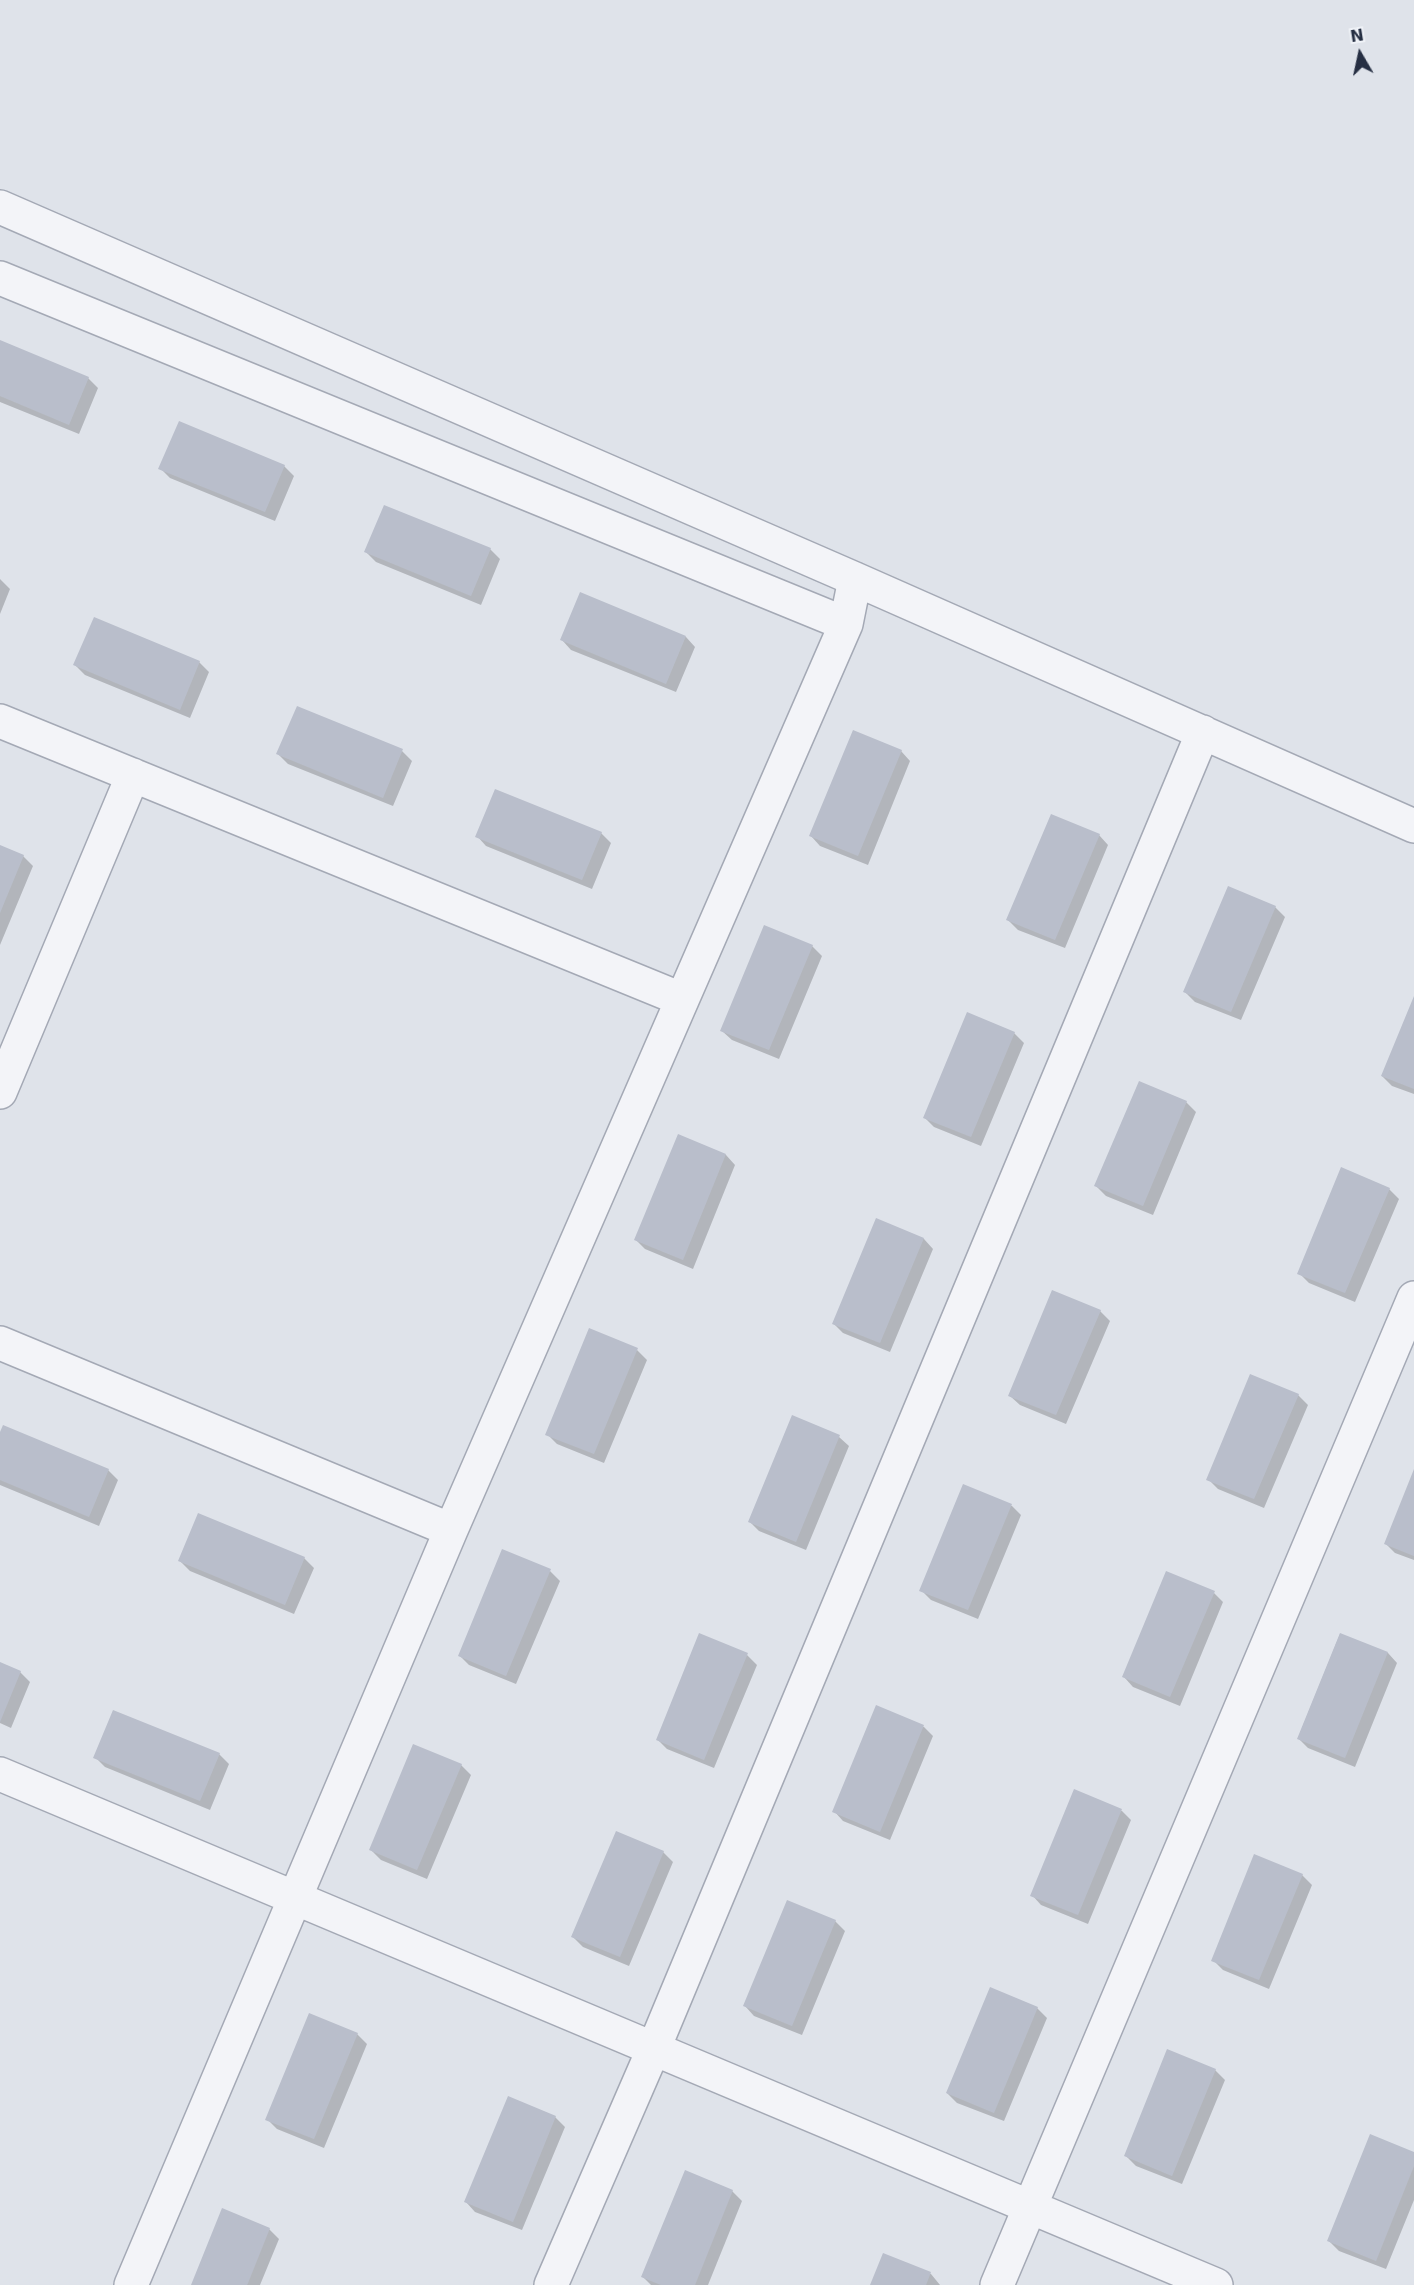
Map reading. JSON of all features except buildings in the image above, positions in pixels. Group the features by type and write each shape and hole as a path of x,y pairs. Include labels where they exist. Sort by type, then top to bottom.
{"street":[{"path":"0,207 855,579 1414,826"},
{"path":"0,278 846,624"},
{"path":"131,2285 451,1530 846,624 855,579"},
{"path":"0,721 681,999"},
{"path":"551,2285 654,2048 1203,732"},
{"path":"0,1092 134,776"},
{"path":"997,2285 1414,1298"},
{"path":"0,1343 451,1530"},
{"path":"0,1774 1216,2285"}]}
